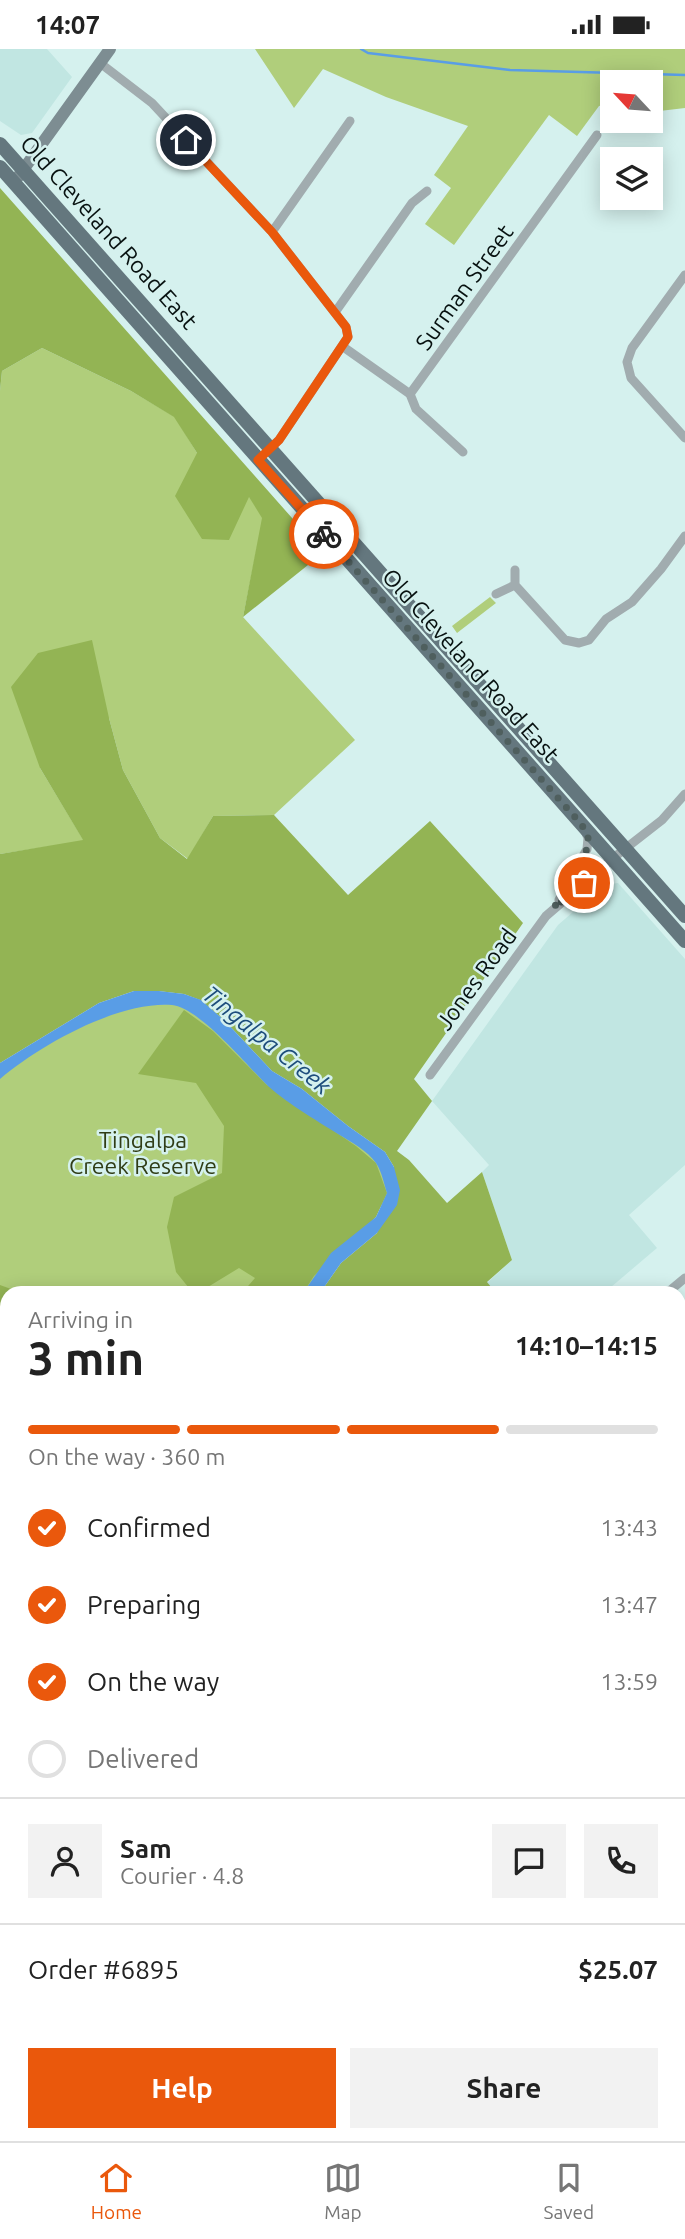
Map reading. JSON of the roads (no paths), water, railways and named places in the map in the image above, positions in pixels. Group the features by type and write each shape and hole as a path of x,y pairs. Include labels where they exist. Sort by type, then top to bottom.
{"main road":[{"name":"Old Cleveland Road East","path":"0,144 685,916"},
{"name":"Old Cleveland Road East","path":"0,167 685,941"}],"street":[{"path":"14,182 110,49"},
{"path":"100,63 152,103 272,232 346,327 348,337 279,440 258,460"},
{"path":"272,232 350,121"},
{"name":"Surman Street","path":"410,394 597,135"},
{"path":"336,311 412,203 427,191"},
{"path":"685,275 632,348 627,362 631,378 685,438"},
{"path":"342,346 410,394 416,409 463,452"},
{"path":"515,570 515,585 565,640 579,643 589,641 606,619 632,602 685,536"},
{"path":"496,594 515,585"},
{"name":"Jones Road","path":"430,1075 546,916 662,820 685,794"},
{"name":"Jones Road","path":"554,908 587,849 588,838 582,825"}],"water":[{"name":"Tingalpa Creek","path":"134,991 184,994 201,1000 225,1021 272,1071 302,1089 385,1152 394,1167 400,1190 397,1205 377,1233 341,1263 325,1286 308,1286 331,1253 376,1217 387,1193 380,1170 364,1151 272,1090 195,1015 172,1005 128,1010 104,1018 58,1040 0,1079 0,1063 99,1003"}],"waterway":[{"path":"361,49 368,53 510,70 685,75"}],"park label":[{"name":"Tingalpa Creek Reserve","path":"143,1152"}]}
